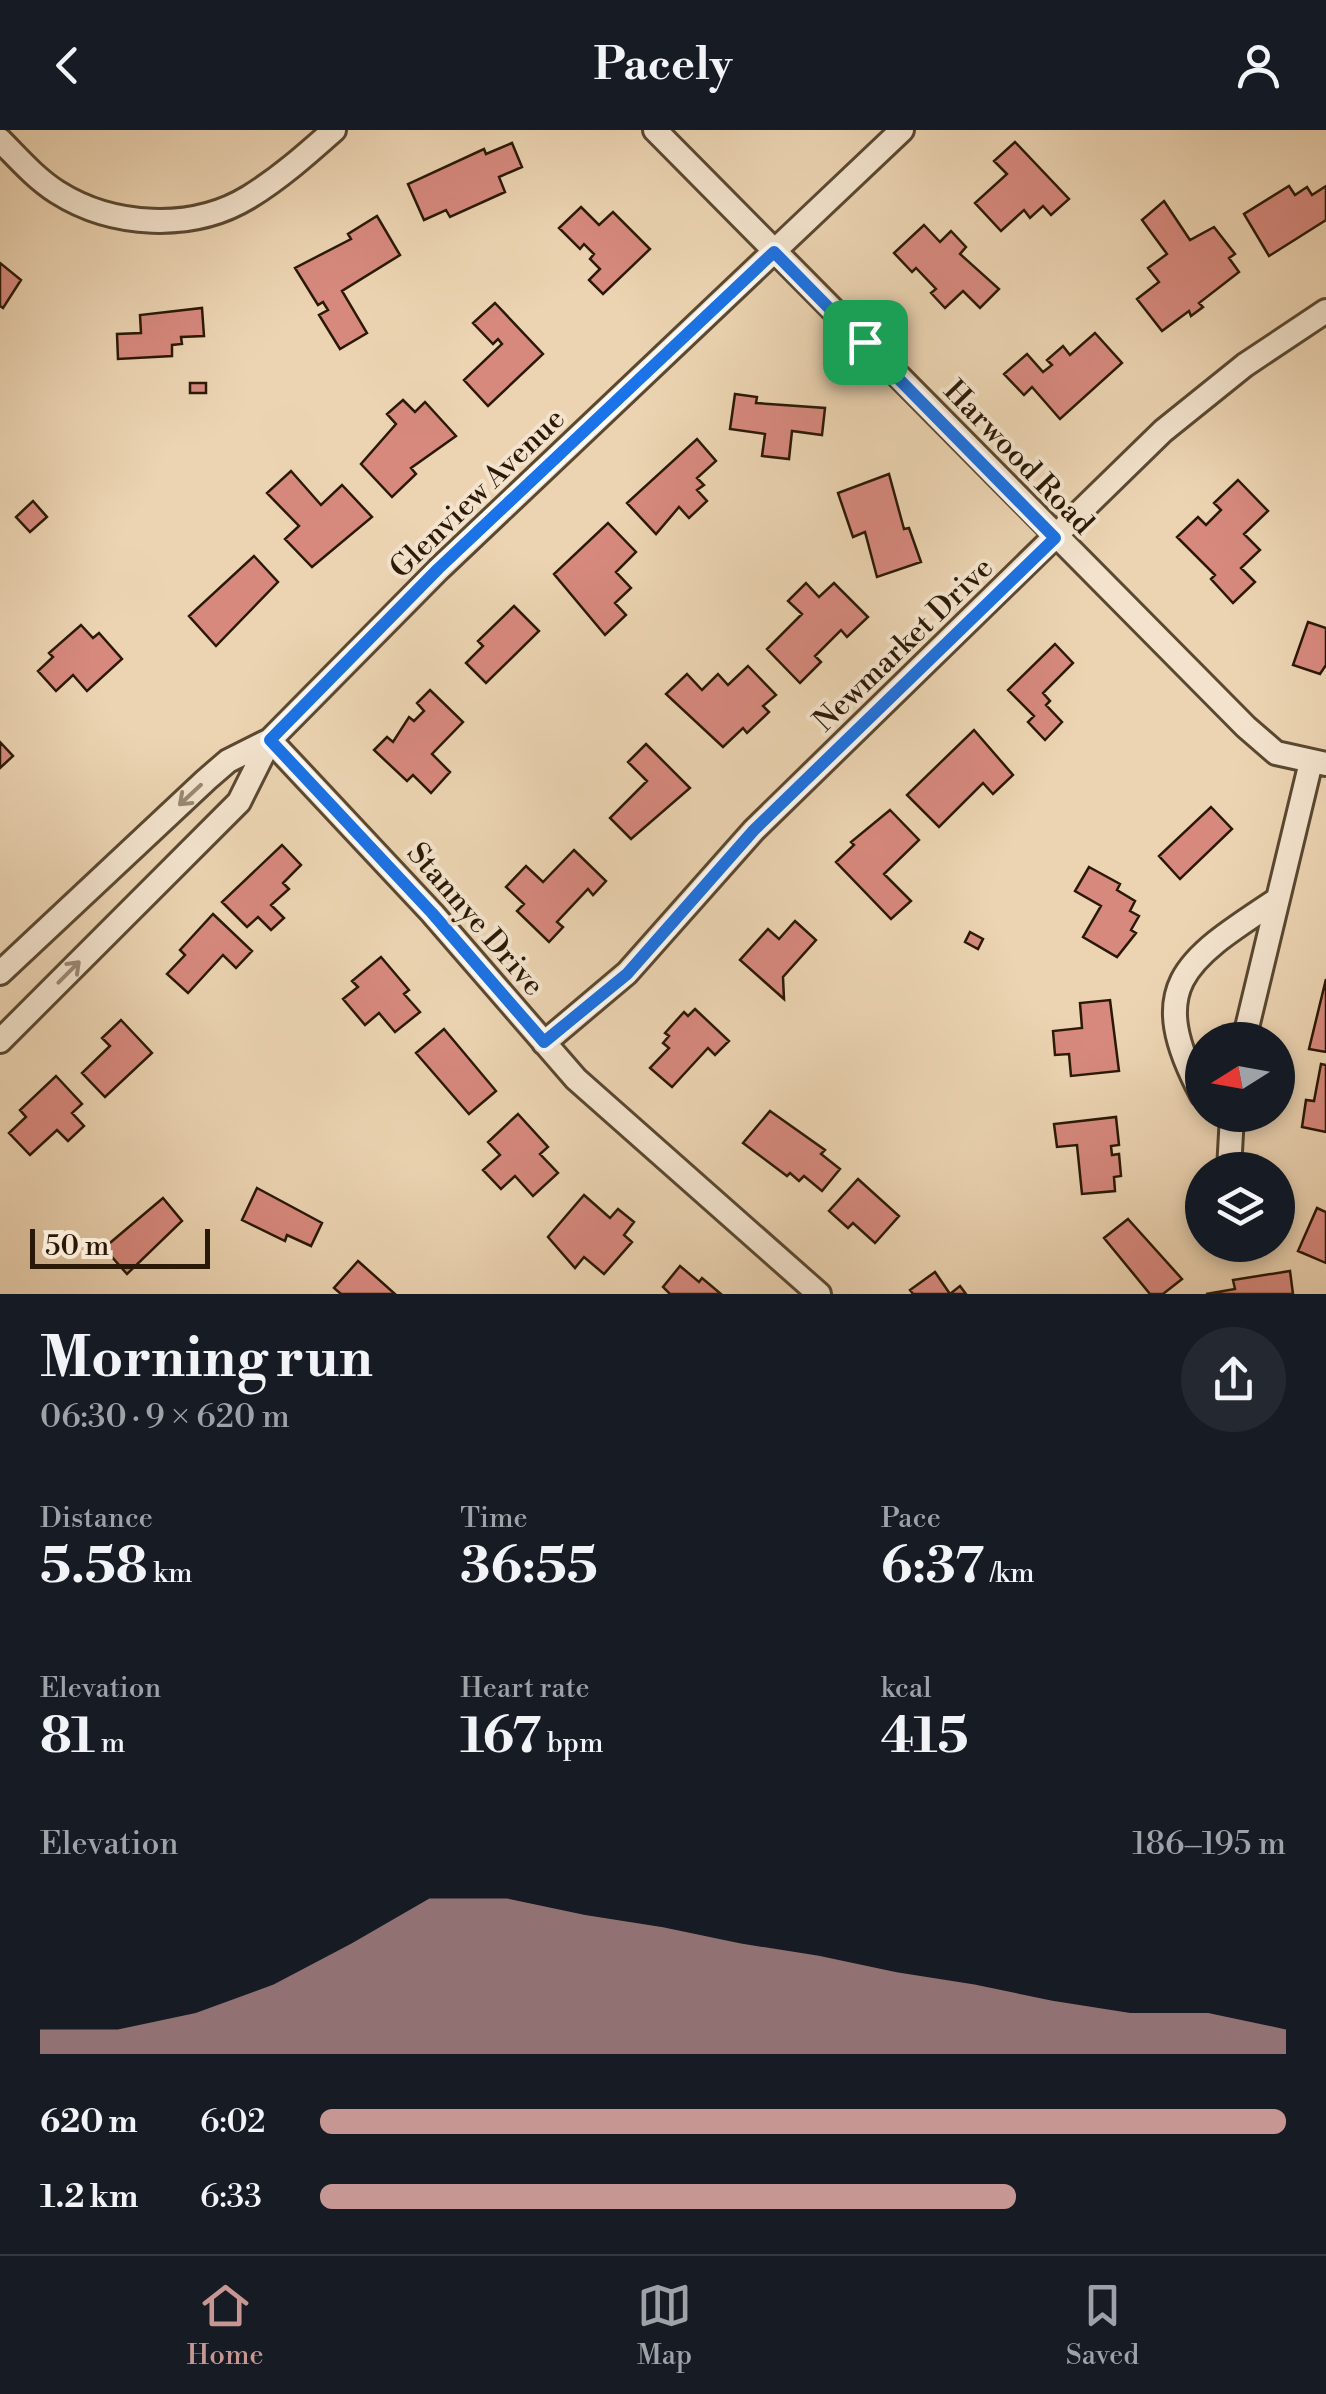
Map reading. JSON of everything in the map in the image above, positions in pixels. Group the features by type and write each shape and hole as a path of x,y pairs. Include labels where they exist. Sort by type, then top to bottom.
{"street":[{"path":"0,140 41,180 78,203 120,217 164,220 207,214 247,198 334,130"},
{"name":"Harwood Road","path":"655,130 1246,727 1276,753 1318,763"},
{"name":"Glenview Avenue","path":"0,973 228,761 270,740 438,569 902,130"},
{"name":"Newmarket Drive","path":"544,1042 627,974 754,830 1163,431 1245,365 1326,312"},
{"path":"0,1041 239,802 270,740"},
{"name":"Stannye Drive","path":"270,740 624,1125 820,1294"},
{"path":"1248,1022 1275,902 1318,763"},
{"path":"1185,1064 1174,1029 1173,1003 1179,983 1195,960 1228,932 1275,902"}],"building":[{"path":"1015,142 1069,199 1051,215 1043,206 1030,218 1024,210 1001,231 975,203 1007,174 994,161"},
{"path":"512,143 522,167 499,177 505,192 450,217 446,210 424,220 408,184 484,149 486,154"},
{"path":"1289,186 1295,195 1307,187 1312,195 1326,186 1326,220 1269,256 1244,214"},
{"path":"1164,201 1190,240 1214,227 1235,254 1229,258 1239,272 1199,303 1203,307 1191,316 1189,311 1162,331 1137,299 1159,282 1148,268 1167,254 1142,220"},
{"path":"581,207 599,225 613,212 650,249 603,294 589,280 600,269 590,259 594,254 584,244 580,249 559,228"},
{"path":"377,216 400,255 342,291 367,333 340,349 319,315 328,310 323,302 318,305 295,268 351,239 348,234"},
{"path":"924,225 940,242 951,231 966,247 960,254 999,289 980,308 963,291 945,308 931,293 936,289 894,253"},
{"path":"0,263 21,280 3,308 0,306"},
{"path":"495,303 543,354 488,406 464,380 502,344 498,339 493,344 473,323"},
{"path":"202,308 204,336 181,337 182,344 172,345 172,356 118,359 117,334 141,333 140,315"},
{"path":"1095,333 1122,363 1060,419 1032,387 1024,395 1004,374 1027,354 1043,372 1052,365 1047,360 1063,346 1070,355"},
{"path":"190,383 206,383 206,393 190,393"},
{"path":"735,394 757,397 756,403 825,408 822,435 792,431 789,459 762,456 765,434 730,429"},
{"path":"403,400 415,412 425,402 456,436 411,468 416,474 392,497 361,464 396,424 387,414"},
{"path":"697,439 716,461 697,478 704,485 697,490 707,501 689,518 679,507 656,534 627,503"},
{"path":"291,471 321,505 342,485 372,517 312,567 285,539 299,526 267,493"},
{"path":"889,474 904,529 909,528 921,562 877,577 865,532 853,537 838,493"},
{"path":"1238,480 1268,511 1244,534 1260,550 1241,568 1255,582 1233,603 1211,579 1215,575 1177,537 1198,517 1206,525 1221,510 1214,503"},
{"path":"33,501 47,517 30,532 16,517"},
{"path":"608,523 636,552 616,572 631,588 615,603 626,615 605,635 554,574"},
{"path":"254,556 278,582 216,646 189,616"},
{"path":"806,583 819,597 834,583 868,617 847,637 841,630 815,656 821,662 800,683 767,649 802,614 788,601"},
{"path":"514,606 539,631 486,683 466,663 483,646 478,641"},
{"path":"1308,622 1326,628 1326,665 1320,674 1293,665"},
{"path":"81,625 93,638 99,633 122,659 87,691 73,675 56,691 38,671 53,657 49,653"},
{"path":"1055,644 1073,663 1043,693 1050,701 1046,705 1062,722 1045,740 1028,722 1034,716 1008,690"},
{"path":"748,666 776,695 763,706 769,712 747,733 743,728 723,747 666,694 687,674 702,690 718,674 728,685"},
{"path":"430,690 463,722 432,754 450,772 431,793 413,775 407,781 374,750 387,737 393,742 409,717 414,721 424,711 417,703"},
{"path":"974,730 1013,775 993,794 983,783 939,827 907,795"},
{"path":"0,742 13,756 0,768"},
{"path":"646,744 690,788 631,839 610,818 647,781 628,762"},
{"path":"1211,807 1232,829 1180,879 1159,856"},
{"path":"890,810 919,840 884,874 911,901 891,919 836,862 854,845 851,842"},
{"path":"282,845 301,865 283,883 289,889 271,905 284,918 271,930 258,917 247,927 222,902"},
{"path":"574,850 606,881 593,895 588,889 557,922 563,927 549,942 517,911 524,904 506,887 526,866 543,882"},
{"path":"1089,867 1120,884 1117,890 1135,901 1130,911 1139,916 1131,930 1136,933 1117,957 1083,937 1101,906 1075,891"},
{"path":"213,914 252,951 236,968 223,955 188,993 167,974 185,955 180,950"},
{"path":"795,921 816,940 783,977 784,999 740,960 768,929 779,939"},
{"path":"970,932 983,939 978,949 965,942"},
{"path":"381,957 409,990 404,994 420,1012 395,1032 379,1013 365,1025 343,999 358,987 352,981"},
{"path":"1326,979 1326,1052 1309,1049"},
{"path":"1110,1000 1119,1071 1071,1076 1069,1054 1055,1055 1053,1031 1082,1028 1080,1003"},
{"path":"695,1009 729,1041 715,1055 708,1048 672,1087 650,1068 669,1048 663,1043 669,1036 665,1033 684,1012 688,1016"},
{"path":"121,1020 152,1053 105,1097 82,1073 110,1046 102,1038"},
{"path":"444,1029 496,1091 469,1114 416,1053"},
{"path":"1321,1064 1326,1065 1326,1132 1302,1127 1306,1100 1314,1101"},
{"path":"56,1076 82,1104 72,1113 84,1126 68,1141 57,1130 30,1155 9,1133 26,1117 20,1110"},
{"path":"770,1111 825,1150 821,1154 840,1169 822,1191 804,1176 799,1181 790,1173 787,1176 743,1143"},
{"path":"518,1114 548,1147 540,1154 558,1173 533,1196 515,1176 501,1189 483,1170 500,1155 488,1142"},
{"path":"1116,1117 1119,1145 1111,1146 1112,1155 1119,1154 1121,1176 1114,1177 1115,1191 1082,1194 1077,1145 1057,1147 1054,1124"},
{"path":"858,1179 899,1216 875,1243 853,1223 848,1228 829,1211"},
{"path":"257,1188 322,1223 311,1246 287,1235 285,1241 242,1220"},
{"path":"584,1195 610,1218 618,1209 634,1222 624,1235 632,1242 604,1274 584,1257 575,1268 548,1237"},
{"path":"163,1198 182,1221 127,1274 104,1248"},
{"path":"1317,1208 1326,1212 1326,1263 1298,1251"},
{"path":"1128,1219 1182,1279 1163,1294 1150,1294 1104,1238"},
{"path":"358,1261 395,1294 341,1294 334,1288"},
{"path":"680,1266 721,1294 670,1294 663,1287"},
{"path":"1290,1271 1293,1294 1206,1294 1235,1289 1233,1280"},
{"path":"935,1272 950,1294 913,1294 910,1290"},
{"path":"960,1286 966,1294 950,1294"}],"route":[{"path":"774,252 865,342 1055,538 754,830 627,974 544,1042 328,798 270,740 438,569 774,252"}]}
